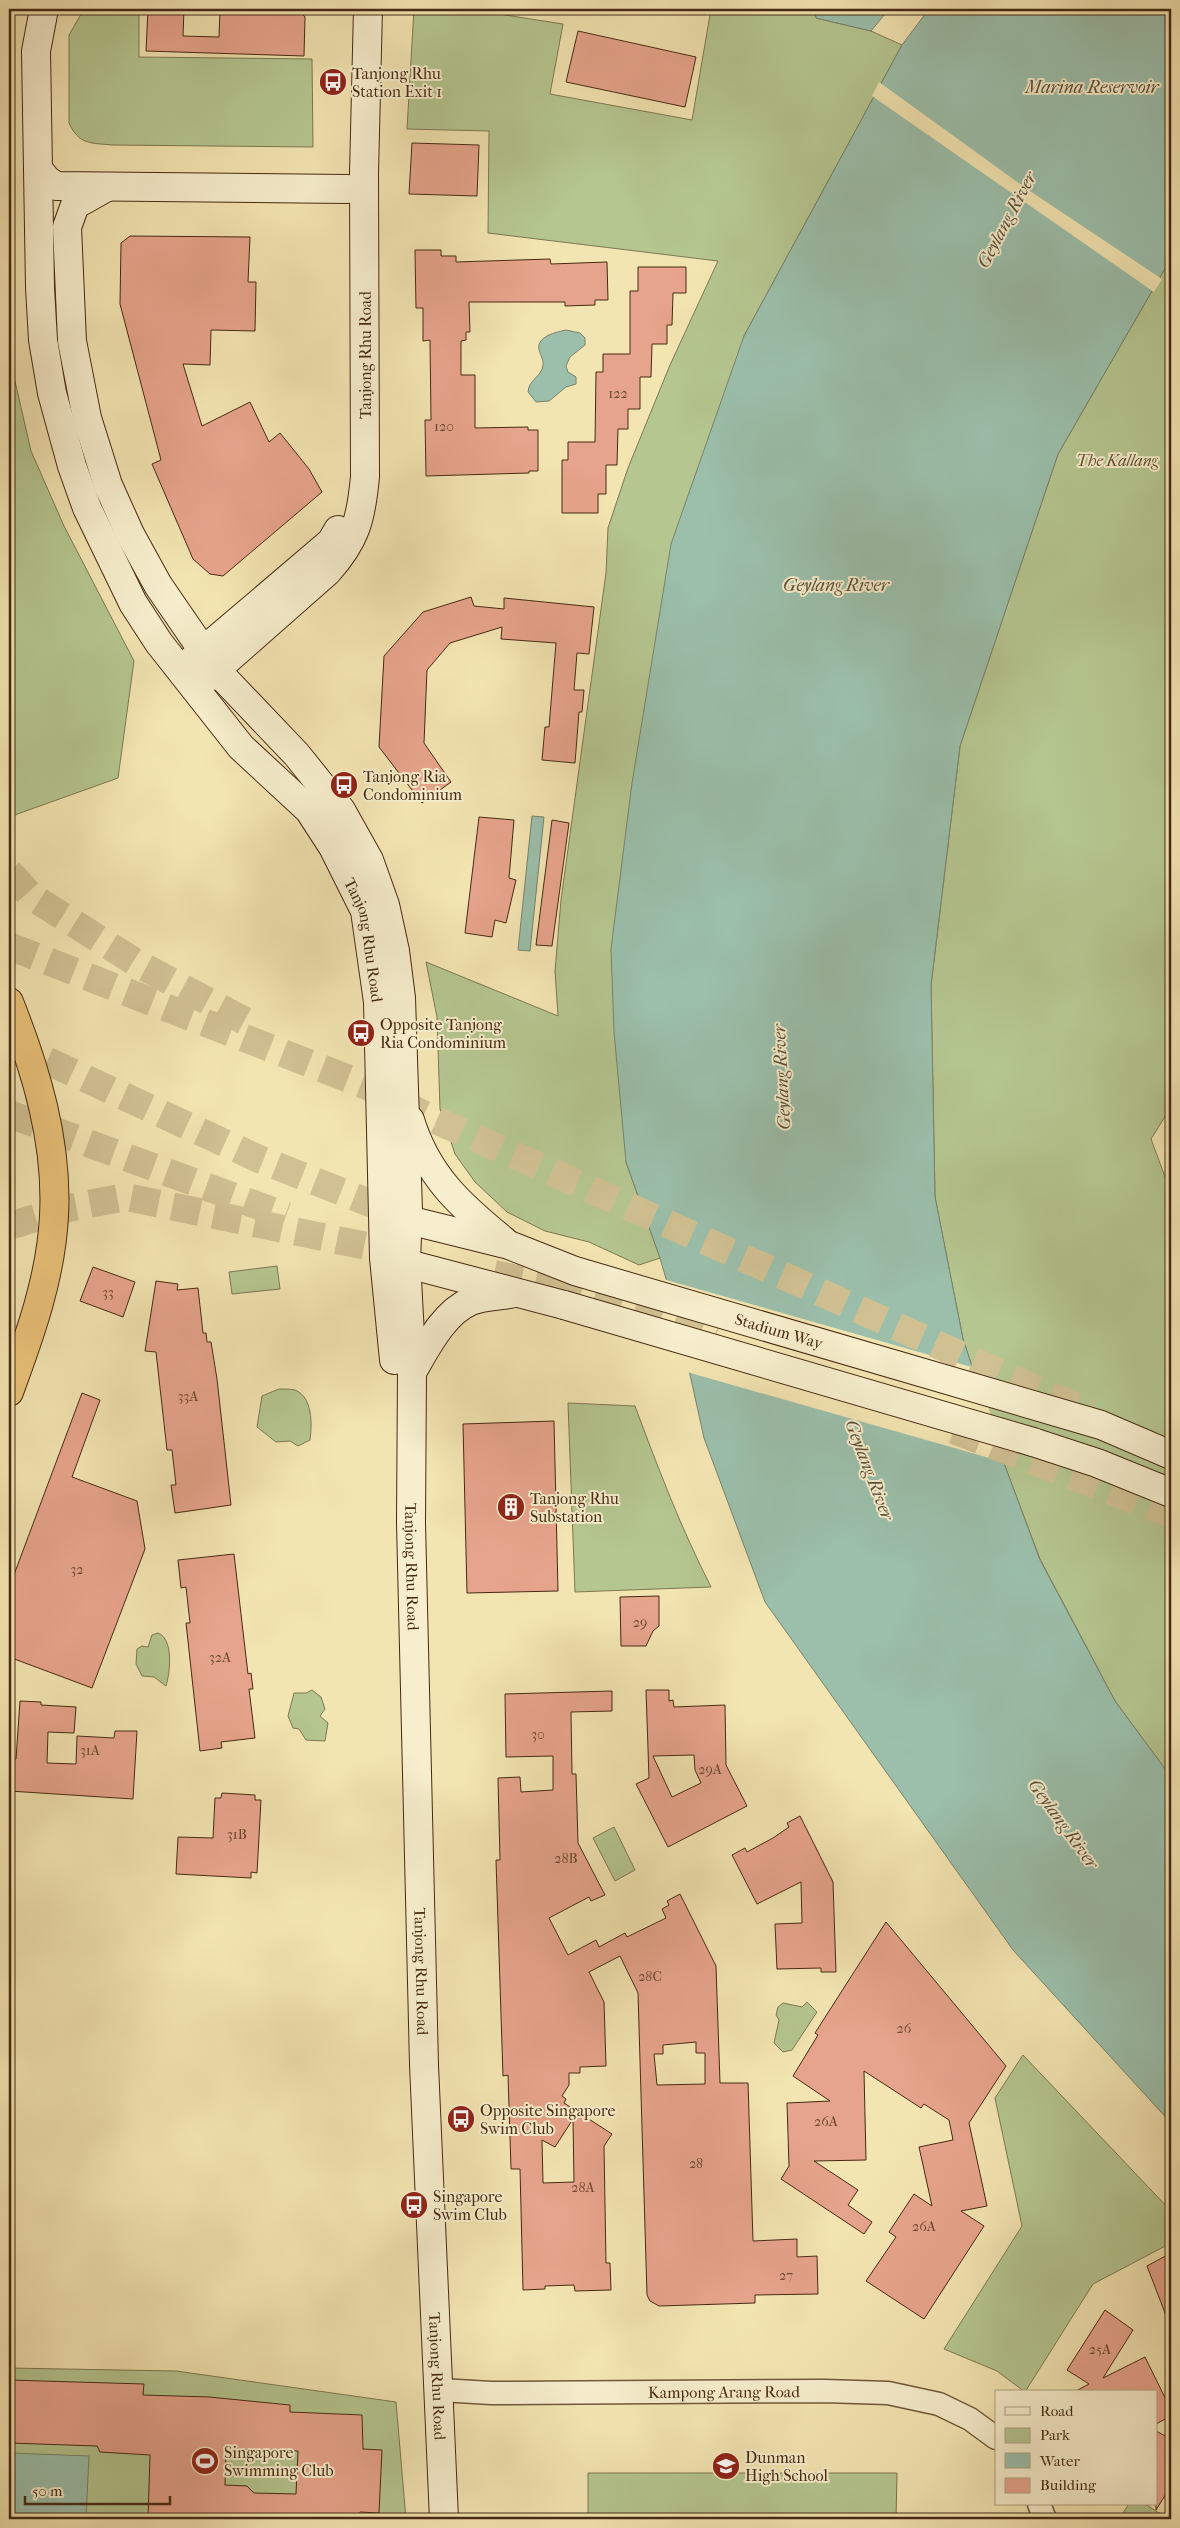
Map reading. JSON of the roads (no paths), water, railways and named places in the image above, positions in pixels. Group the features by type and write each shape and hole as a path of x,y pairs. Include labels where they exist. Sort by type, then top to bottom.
{"highway":[{"path":"9,1002 28,1051 42,1096 50,1142 54,1215 50,1254 42,1290 30,1333 9,1392"}],"street":[{"name":"Tanjong Rhu Road","path":"44,9 36,51 43,340 52,393 72,466 86,508 133,603 159,643 241,747 308,810 333,847 366,911 374,955 396,1217"},
{"name":"Tanjong Rhu Road","path":"349,9 356,181"},
{"name":"Tanjong Rhu Road","path":"210,661 239,651 308,589 337,549 345,516 348,471 356,181 368,9"},
{"path":"38,170 56,186 107,187 356,181"},
{"name":"Tanjong Rhu Road","path":"107,187 75,205 67,227 72,341 87,418 108,486 130,534 158,585 184,626 210,661 297,755 341,810 369,860 385,905 395,951 401,998 401,1059 404,1102 396,1217 396,1384 411,1424"},
{"name":"Tanjong Rhu Road","path":"188,679 337,549"},
{"name":"Tanjong Rhu Road","path":"239,651 233,669 233,679 240,695"},
{"path":"404,1102 414,1134 439,1179 464,1209 509,1245"},
{"name":"Stadium Way","path":"396,1217 509,1245 575,1271 1037,1408 1101,1425 1171,1455"},
{"name":"Tanjong Rhu Road","path":"395,1260 412,1372 411,1523 424,2065 440,2390 444,2519"},
{"path":"395,1260 564,1305 1033,1442 1097,1463 1171,1493"},
{"path":"412,1372 433,1336 452,1314 471,1300 518,1292"},
{"name":"Kampong Arang Road","path":"440,2390 491,2393 824,2391 888,2393 939,2404 970,2418 995,2437"},
{"path":"1040,2506 1045,2519"}],"water":[{"path":"815,9 889,9 871,31 816,18"},
{"name":"Geylang River","path":"929,9 1171,9 1171,258 1058,454 960,746 931,985 935,1197 963,1339 1005,1466 1040,1560 1115,1701 1171,1777 1171,2123 1013,1950 765,1602 704,1438 678,1320 660,1258 626,1162 614,1032 611,949 632,783 671,544 744,336 902,45"},
{"path":"566,330 580,333 585,338 585,345 570,357 566,366 568,372 576,377 576,384 566,387 549,401 536,402 528,392 530,385 543,366 539,345 544,338"},
{"path":"532,816 544,817 530,951 518,950"},
{"path":"9,2453 89,2456 86,2519 9,2519"}],"tunnel":[{"path":"9,872 31,896 135,962 252,1025"},
{"path":"9,946 367,1086 429,1117 1090,1413"},
{"path":"9,1043 259,1159 403,1216"},
{"path":"9,1114 286,1216"},
{"path":"9,1226 68,1208 126,1197 406,1254"},
{"path":"494,1274 577,1292"},
{"path":"557,1277 715,1338"},
{"path":"954,1430 1171,1514"}],"place":[{"name":"Tanjong Rhu Station Exit 1","path":"333,82"},
{"name":"Tanjong Ria Condominium","path":"344,785"},
{"name":"Opposite Tanjong Ria Condominium","path":"361,1033"},
{"name":"Tanjong Rhu Substation","path":"511,1507"},
{"name":"Opposite Singapore Swim Club","path":"461,2119"},
{"name":"Singapore Swim Club","path":"414,2205"},
{"name":"Singapore Swimming Club","path":"205,2461"},
{"name":"Dunman High School","path":"726,2466"}],"water label":[{"name":"Marina Reservoir","path":"1092,87"}],"park label":[{"name":"The Kallang","path":"1117,460"}]}
